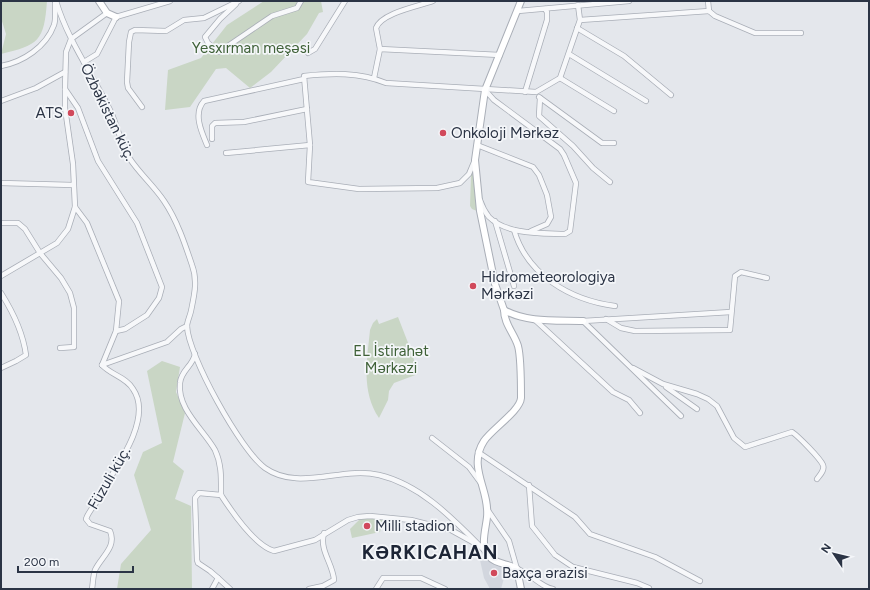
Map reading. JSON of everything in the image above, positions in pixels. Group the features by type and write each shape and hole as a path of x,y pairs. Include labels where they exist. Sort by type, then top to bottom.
{"street":[{"name":"Özbəkistan küç.","path":"56,1 71,39 112,114 128,155 165,203 182,239 195,278 187,326 195,354 208,386 229,423 263,466 286,478 301,478 345,473 377,474 389,478 439,507 468,533 483,549"},
{"path":"1,66 14,64 40,46 49,36 55,23 56,1"},
{"path":"99,1 107,13 116,17 170,1"},
{"path":"238,2 220,19 205,37 208,43 219,52 272,16 297,8 301,1"},
{"path":"308,53 315,49 345,1"},
{"path":"374,78 380,49 376,28 380,21 401,11 433,1"},
{"path":"483,549 487,508 486,496 481,483 476,459 478,452 492,431 519,404 521,399 519,353 504,318 504,310 495,284 478,196 475,160 476,145 485,90 521,1"},
{"path":"518,11 629,1"},
{"path":"708,1 709,11"},
{"path":"142,107 128,88 127,82 131,32 135,30 166,31 184,20 204,18 238,2"},
{"path":"475,160 469,174 460,183 437,188 359,189 308,182 310,145 304,76 337,72 374,78 386,83 536,92 560,78 580,20 578,6"},
{"path":"525,92 547,20 547,12 545,9"},
{"path":"580,20 709,11 715,16 755,33 801,33"},
{"path":"1,276 57,243 64,235 75,207 73,158 65,108 66,52 71,39 107,13"},
{"path":"84,62 97,54 116,17"},
{"path":"577,28 624,56 671,95"},
{"path":"380,49 500,55"},
{"path":"569,54 646,101"},
{"path":"1,101 36,88 65,72"},
{"path":"560,78 614,110"},
{"path":"207,145 198,116 200,107 204,100 304,80"},
{"path":"65,89 78,108 98,161 140,227 162,287 159,298 147,315 125,329 116,331"},
{"path":"478,196 489,216 495,221 514,230 565,234 570,231 576,182 564,155 560,149 499,104 485,90"},
{"path":"536,92 540,98 602,143 614,143"},
{"path":"540,98 540,116 574,146 593,168 610,182"},
{"path":"212,139 212,126 215,123 244,122 307,109"},
{"path":"226,153 310,145"},
{"path":"476,145 532,167 539,175 548,195 551,217 547,224 530,231"},
{"path":"1,183 73,185"},
{"path":"75,207 87,223 119,300 116,331 102,365"},
{"path":"495,221 514,286"},
{"path":"1,223 18,223 25,229 40,253 67,288 74,308 74,348 60,348"},
{"path":"514,230 520,246 530,262 554,285 574,295 615,306"},
{"path":"606,319 621,328 634,331 730,330 736,276 738,273 741,272 767,278"},
{"path":"1,293 10,307 24,340 26,355 2,368"},
{"path":"504,310 513,315 534,319 583,321 731,312"},
{"path":"534,319 613,392 629,400 640,413"},
{"path":"583,321 681,416"},
{"path":"102,365 167,342 181,329 187,326"},
{"path":"195,354 192,363 182,373 180,391 186,408 215,450 221,467 221,495 243,525 262,545 274,550 315,540 324,533 358,516 411,520 452,530 465,540 483,549 487,555 494,560 533,577 547,588 554,589"},
{"name":"Füzuli küç.","path":"92,589 95,570 110,547 112,536 110,531 90,524 86,518 103,493 105,486 127,450 140,409 138,398 134,389 127,381 107,371 102,365"},
{"path":"633,368 662,384 697,409"},
{"path":"662,384 708,399 717,406 734,438 744,447 792,432 798,436 822,464 823,471 817,479"},
{"path":"432,438 469,467 481,483"},
{"path":"478,452 575,517 590,534 655,557 700,581"},
{"path":"529,485 532,526 555,555 573,567 637,583 649,588"},
{"path":"221,495 204,493 196,494 195,526 198,563 210,571 230,589"},
{"path":"487,508 509,541 521,589"},
{"path":"309,589 323,586 334,580 322,538 324,533"},
{"path":"212,589 218,578"},
{"path":"382,589 377,587 383,578 421,578 445,589"}],"shaded area":[{"name":"Baxça ərazisi","path":"486,556 507,567 501,589 490,589 484,578 480,560"}],"green space":[{"path":"1,1 47,1 44,25 37,39 24,48 1,54 6,34 1,18"},
{"name":"Yesxırman meşəsi","path":"264,1 321,1 323,12 319,13 307,34 271,72 250,88 226,68 216,69 190,107 165,110 168,70 201,58 227,25"},
{"path":"474,166 477,211 472,209 470,206 471,174"},
{"name":"EL İstirahət Mərkəzi","path":"398,317 412,353 418,374 394,383 389,391 388,400 379,418 373,408 367,386 370,330 373,323 377,319 379,324"},
{"path":"162,361 180,367 176,392 185,413 173,462 184,471 175,499 191,506 192,589 117,589 121,564 151,530 134,475 143,452 162,443 147,371"},
{"name":"Milli stadion","path":"362,517 383,520 380,532 352,538 350,529"}],"place":[{"name":"ATS","path":"71,113"},
{"name":"Onkoloji Mərkəz","path":"443,133"},
{"name":"Hidrometeorologiya Mərkəzi","path":"473,286"},
{"name":"Milli stadion","path":"367,526"},
{"name":"Baxça ərazisi","path":"494,573"}],"district":[{"name":"KƏRKICAHAN","path":"430,552"}]}
